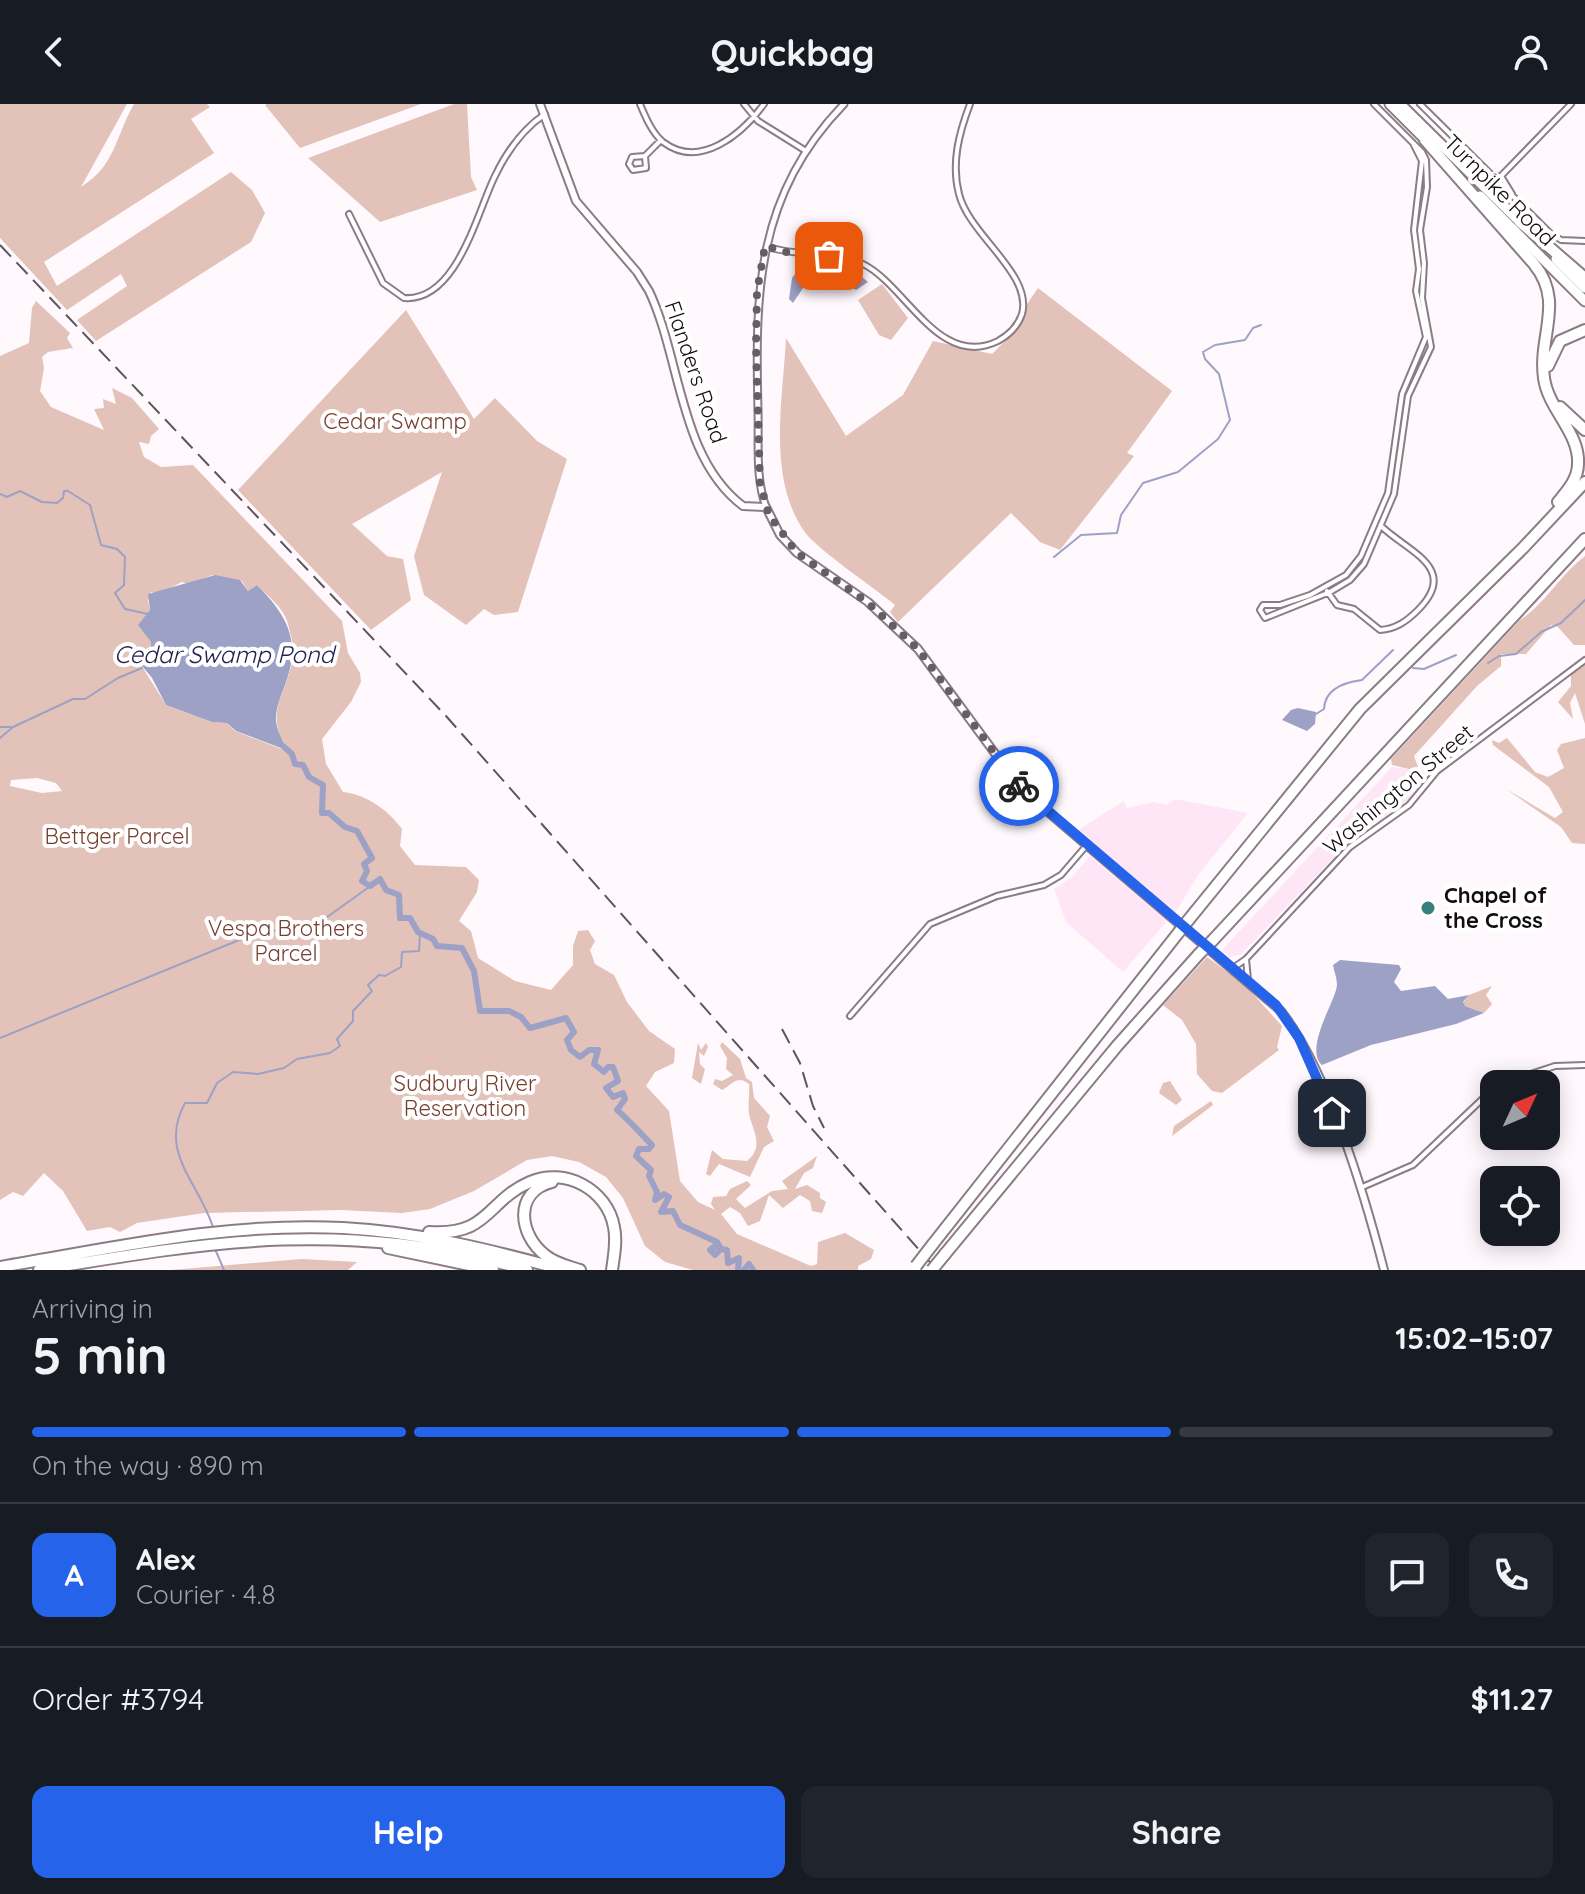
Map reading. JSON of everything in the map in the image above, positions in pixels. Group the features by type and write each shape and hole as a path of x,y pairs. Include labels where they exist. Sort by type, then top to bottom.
{"highway":[{"name":"Turnpike Road","path":"1390,104 1585,301"},
{"name":"Turnpike Road","path":"1400,104 1585,288"},
{"path":"1425,140 1537,268 1550,298 1544,380 1550,400 1576,448 1578,466 1572,483 1523,548"},
{"path":"1520,222 1585,278"},
{"path":"1585,330 1568,335 1557,344 1548,371 1559,406 1585,430"},
{"path":"915,1268 1347,723 1412,653 1523,548 1585,482"},
{"path":"932,1270 1138,1022 1585,539"},
{"path":"1531,597 1585,549"},
{"path":"0,1267 218,1231 282,1227 439,1232 465,1230 481,1222 526,1184 544,1178 563,1178 592,1190 608,1209 615,1234 610,1270"},
{"path":"580,1270 549,1259 534,1245 525,1229 525,1203 533,1192 546,1184 575,1186 599,1204 610,1231 610,1270"},
{"path":"358,1229 459,1243 564,1270"},
{"path":"39,1270 209,1243 307,1237 423,1247 527,1270"},
{"path":"307,1237 379,1246 493,1270"}],"main road":[{"name":"Flanders Road","path":"540,104 576,201 637,272 652,299 693,428 706,458 739,504 747,508 766,507"},
{"path":"766,507 780,535 797,553 867,602 918,649 1013,780 1086,846 1276,1005 1299,1038 1360,1188 1384,1270"}],"street":[{"path":"640,104 661,140 674,147 711,150 723,144 764,104"},
{"path":"744,104 753,116 806,151"},
{"path":"766,507 760,483 756,346 757,292 765,246 784,192 806,151 844,104"},
{"path":"765,246 797,255 846,258 866,265 883,277 929,326 954,342 981,346 1002,339 1021,317 1023,295 1013,274 970,221 959,194 956,152 970,104"},
{"path":"1374,104 1422,152 1424,167 1420,230 1424,263 1422,298 1432,343 1408,396 1398,477 1381,526 1360,569 1327,590 1269,618 1262,616 1263,605 1280,605 1327,590 1356,565 1367,535 1379,518 1392,476 1402,394 1425,345 1416,291 1419,269 1414,230 1424,167"},
{"path":"1420,104 1555,237 1585,241"},
{"path":"1493,178 1501,176 1571,104"},
{"path":"349,214 385,286 404,298 423,295 437,286 461,256 503,161 531,125 545,114"},
{"path":"645,156 646,168 633,170 629,164 632,157 645,156 661,140"},
{"path":"1501,176 1513,196"},
{"path":"1327,590 1337,605 1354,609 1380,630 1397,627 1422,606 1435,585 1433,572 1423,558 1381,526"},
{"name":"Washington Street","path":"1233,968 1246,959 1350,847 1409,805 1437,771 1585,660"},
{"path":"850,1016 930,924 997,896 1051,882 1086,846"},
{"path":"1246,959 1248,980"},
{"path":"1543,1070 1555,1066 1585,1065"},
{"path":"1360,1188 1413,1165 1480,1101"}],"shaded area":[{"path":"1392,767 1429,772 1407,801 1346,845 1240,955 1230,957 1222,950"},
{"path":"1175,799 1248,813 1198,875 1174,915 1078,830 1124,801 1127,808 1153,802 1167,805"},
{"path":"1090,856 1167,921 1123,972 1066,922 1054,889 1072,877"}],"green space":[{"path":"0,104 127,104 81,187 108,160 134,104 207,104 210,107 191,119 214,153 44,262 57,286 231,172 252,190 265,213 251,242 96,341 77,320 127,286 121,274 67,310 0,238"},
{"path":"267,104 421,104 300,148"},
{"path":"454,104 467,104 471,177 477,190 380,222 308,158"},
{"path":"882,284 908,318 891,340 879,335 858,300"},
{"path":"1038,288 1172,391 1127,453 1134,456 1060,550 1040,542 1011,513 898,622 890,612 895,605 811,539 792,510 785,487 780,437 786,338 846,436 903,395 933,341 992,354 1019,327 1027,304"},
{"path":"36,301 70,333 67,338 73,348 48,352 42,357 44,368 40,391 51,407 104,430 94,409 104,408 103,399 116,404 112,388 132,398 159,429 151,436 149,444 139,442 144,457 161,467 193,465 342,621 348,653 360,673 361,682 351,702 322,739 326,764 343,792 374,803 396,821 402,829 400,846 415,865 466,867 479,880 477,892 459,921 471,931 478,958 515,981 551,990 573,965 573,946 578,931 588,930 595,941 590,950 595,964 614,975 627,1002 649,1031 675,1049 674,1063 655,1072 646,1086 669,1111 680,1181 698,1202 715,1210 711,1204 713,1197 726,1196 730,1189 747,1181 751,1185 736,1199 745,1208 772,1191 788,1189 782,1181 817,1156 813,1168 804,1173 795,1189 807,1185 820,1193 820,1198 826,1202 822,1213 812,1211 810,1201 800,1195 783,1208 769,1195 760,1221 748,1226 740,1213 730,1207 721,1214 737,1234 811,1266 817,1264 818,1242 845,1233 874,1250 871,1259 858,1266 858,1270 693,1270 665,1262 645,1246 623,1198 606,1177 579,1162 552,1156 527,1160 474,1191 430,1209 402,1213 341,1210 204,1213 137,1223 120,1232 110,1227 87,1231 63,1191 44,1173 23,1196 13,1192 0,1200 0,356 29,343 32,308","holes":["212,575 242,581 248,591 257,585 286,618 293,650 277,712 280,735 287,748 284,750 235,731 227,723 212,722 166,705 138,660 151,650 151,642 139,625 150,610 148,601 151,592 160,593 182,582 188,584","37,778 56,783 62,791 42,793 10,786 11,780"]},
{"name":"Cedar Swamp","path":"406,310 474,419 495,398 537,441 567,459 518,612 494,615 484,609 466,625 424,595 414,556 442,472 352,524 387,556 403,559 411,600 371,630 238,490"},
{"path":"1585,556 1585,645 1574,645 1557,626 1551,625 1526,654 1501,654 1501,666 1477,686 1414,756 1418,767 1413,770 1392,765 1391,759 1520,620"},
{"path":"1585,662 1585,724 1575,693 1570,703 1573,719 1558,702 1571,686 1571,675"},
{"path":"1507,738 1535,772 1548,777 1564,768 1557,750 1561,744 1585,738 1585,844 1572,843 1561,827 1506,789 1555,818 1563,812 1549,787 1493,745 1492,740 1499,743"},
{"path":"1207,957 1244,984 1282,1026 1279,1050 1222,1093 1212,1091 1197,1074 1196,1044 1182,1020 1163,1005"},
{"path":"1492,986 1486,995 1492,1004 1484,1013 1463,1003 1469,995"},
{"path":"722,1042 740,1059 746,1078 752,1082 754,1098 770,1116 767,1127 774,1141 764,1147 750,1177 719,1164 710,1176 706,1174 712,1150 723,1159 747,1161 756,1146 749,1114 749,1084 738,1080 722,1090 713,1084 715,1079 722,1081 733,1075 726,1069 727,1058 720,1046"},
{"path":"698,1043 701,1050 706,1043 708,1047 704,1056 699,1052 700,1064 705,1069 701,1084 692,1078"},
{"path":"1170,1081 1182,1100 1176,1105 1159,1093 1163,1083"},
{"path":"1211,1101 1213,1105 1172,1136 1174,1126"},
{"path":"301,1259 357,1262 348,1270 171,1270"}],"water":[{"path":"836,265 850,267 868,282 856,290 844,284 834,271"},
{"path":"798,270 805,274 807,282 793,303 789,299 792,278"},
{"name":"Cedar Swamp Pond","path":"215,575 240,580 248,591 257,585 288,628 291,665 276,716 286,750 236,731 227,723 212,722 166,705 152,678 138,661 151,650 151,642 138,625 150,610 148,594"},
{"path":"1298,708 1316,712 1315,724 1307,731 1282,720 1291,710"},
{"path":"1340,960 1399,965 1401,969 1394,982 1401,991 1435,986 1448,999 1469,995 1463,1002 1465,1006 1484,1013 1456,1024 1371,1045 1322,1065 1316,1049 1337,987 1333,965"}],"waterway":[{"path":"1054,557 1081,535 1117,533 1121,515 1143,483 1178,472 1218,439 1230,420 1219,374 1205,359 1203,352 1215,345 1245,340 1253,328 1261,325"},
{"path":"0,494 7,497 20,491 42,502 57,503 63,498 64,491 68,491 90,505 101,545 117,549 125,557 124,585 115,593 125,609 148,614"},
{"path":"1488,663 1499,656 1516,654 1541,632 1561,623 1585,600"},
{"path":"1316,714 1324,709 1332,691 1362,680 1393,650"},
{"path":"1413,668 1424,669 1456,655"},
{"path":"0,738 13,727 73,699 85,699 118,678 142,668"},
{"path":"0,727 11,727"},
{"path":"283,746 292,754 295,764 303,765 309,777 323,785 322,813 329,813 345,827 357,831 372,858 364,864 367,871 362,881 370,886 380,879 386,890 399,895 400,918 410,918 418,932 433,939 437,946 462,948 474,971 480,1011 509,1011 521,1017 530,1028 566,1018 574,1032 567,1040 571,1050 580,1057 589,1050 598,1050 594,1064 604,1072 608,1067 613,1067 618,1081 606,1088 613,1097 623,1093 625,1099 617,1110 652,1145 649,1149 639,1149 636,1156 651,1170 649,1176 657,1192 655,1200 664,1194 669,1197 661,1212 673,1211 680,1225 717,1242 721,1249 727,1250 728,1263 739,1258 738,1270"},
{"path":"0,1038 261,931 309,930 369,887"},
{"path":"213,1227 178,1152 178,1121 185,1103 207,1103 217,1083 233,1072 258,1074 284,1068 297,1059 330,1053 340,1046 337,1039 353,1021 353,1011 372,991 368,985 379,975 385,976 401,967 402,952 419,951 420,934"},
{"path":"718,1244 710,1250 715,1255 721,1249"},
{"path":"215,1249 224,1270"},
{"path":"744,1270 749,1264 753,1270"}],"railway":[{"path":"0,245 446,716 937,1270"},
{"path":"782,1029 800,1063 813,1106 824,1128"}],"way so far":[{"path":"829,256 797,255 765,246 757,292 756,326 763,501 776,528 797,553 867,602 918,649 1019,786"}],"place":[{"name":"Chapel of the Cross","path":"1428,908"}],"route":[{"path":"1019,786 1276,1005 1299,1038 1332,1113"}],"park label":[{"name":"Bettger Parcel","path":"117,836"},
{"name":"Vespa Brothers Parcel","path":"286,940"},
{"name":"Sudbury River Reservation","path":"465,1096"}]}
